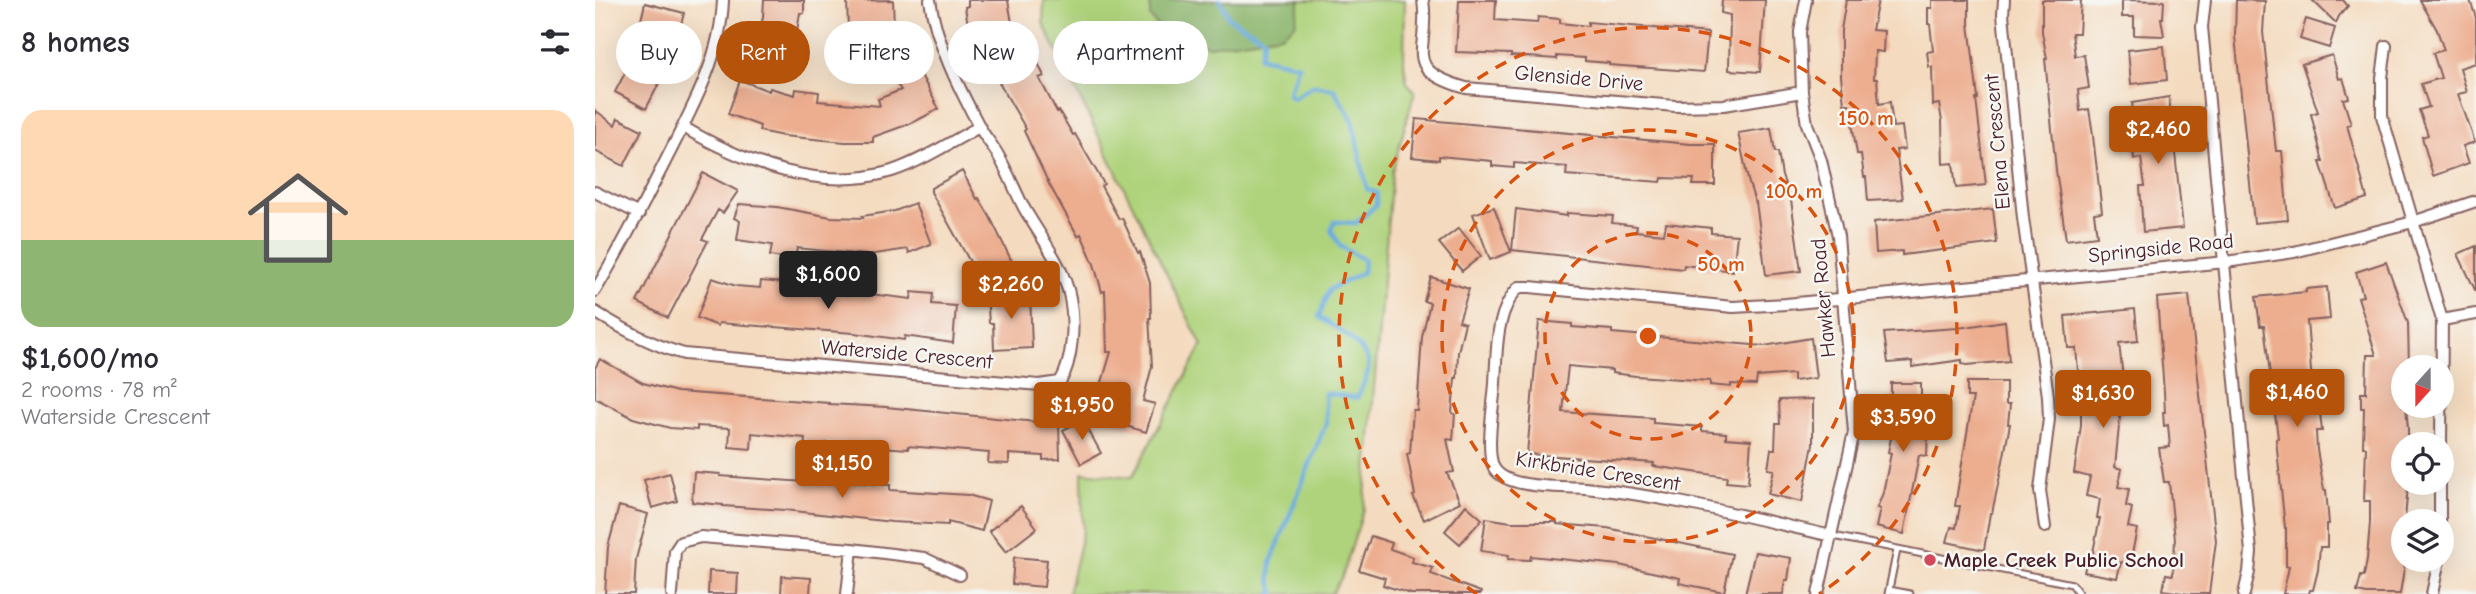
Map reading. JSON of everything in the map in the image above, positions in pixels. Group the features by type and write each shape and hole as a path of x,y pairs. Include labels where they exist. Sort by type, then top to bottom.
{"street":[{"path":"595,291 639,214 683,127 717,47 723,0"},
{"name":"Waterside Crescent","path":"595,312 662,348 684,354 1039,384 1060,382 1066,373 1069,354 1070,297 1058,267 1000,157 979,127 933,24 930,0"},
{"name":"Glenside Drive","path":"1423,0 1421,61 1427,70 1440,80 1466,88 1675,106 1724,105 1802,93"},
{"name":"Hawker Road","path":"1807,0 1800,32 1802,93 1807,124 1821,160 1838,236 1854,432 1818,594"},
{"name":"Elena Crescent","path":"2004,0 2003,14 2031,281 2048,396 2048,430 2040,490 2046,527"},
{"path":"2205,0 2202,27 2251,552 2243,594"},
{"path":"2386,46 2382,78 2382,116 2442,320 2441,432"},
{"path":"683,127 720,149 777,169 810,176 867,177 913,162 979,127"},
{"path":"595,192 639,214"},
{"name":"Springside Road","path":"1844,298 2226,262 2294,252 2413,222 2476,201"},
{"name":"Kirkbride Crescent","path":"1832,536 1615,491 1514,481 1502,476 1495,469 1490,456 1499,329 1505,304 1519,287 1733,307 1844,298"},
{"path":"2442,320 2476,314"},
{"path":"672,594 675,551 681,542 701,537 852,549 924,558 960,575"},
{"path":"847,594 852,549"},
{"path":"2432,594 2437,572"}],"lane":[{"path":"1832,536 2072,584 2079,594"},
{"path":"1897,550 1889,592 1910,594"}],"green space":[{"path":"1044,0 1405,0 1404,63 1407,83 1415,91 1392,172 1364,509 1342,577 1331,594 1068,594 1083,530 1082,472 1132,477 1202,346 1073,84 1208,84 1208,21 1053,21 1053,43 1043,23"},
{"path":"1150,0 1300,0 1295,25 1281,35 1209,46 1208,21 1153,21 1150,17"}],"building":[{"path":"764,0 804,0 804,13 800,13 799,21 762,21"},
{"path":"893,0 894,21 848,21 847,1"},
{"path":"968,0 1008,0 1012,21 967,21 965,7 968,6"},
{"path":"1459,0 1496,0 1495,20 1537,23 1538,17 1588,26 1588,22 1708,33 1704,72 1609,65 1585,61 1585,58 1557,56 1557,59 1456,52"},
{"path":"1722,0 1765,0 1760,72 1729,70 1730,15 1721,13"},
{"path":"1846,0 1878,0 1872,30 1884,31 1883,52 1875,51 1874,79 1877,79 1879,104 1890,102 1893,127 1902,126 1905,149 1896,150 1903,199 1868,201 1866,177 1861,154 1857,154 1849,104 1844,104 1841,30"},
{"path":"1932,0 1969,0 1969,24 1986,185 1956,188 1953,163 1943,164 1942,121 1939,104 1933,105 1932,67 1929,67 1927,52 1933,51 1928,24 1928,8 1932,8"},
{"path":"2042,0 2081,0 2079,33 2072,33 2075,56 2084,55 2089,88 2078,90 2080,111 2089,109 2092,128 2102,212 2094,213 2097,236 2066,240 2042,32"},
{"path":"2122,0 2164,1 2161,18 2164,36 2134,35 2134,17 2122,17"},
{"path":"2236,0 2265,1 2263,32 2276,151 2282,151 2288,220 2254,223 2235,36"},
{"path":"2312,0 2343,0 2348,6 2336,23"},
{"path":"2420,0 2470,0 2476,18 2476,63 2460,68 2467,92 2458,94 2475,142 2463,146 2469,163 2433,176 2422,137 2428,135 2419,110 2429,107 2421,84 2441,78 2433,53 2444,50 2437,30"},
{"path":"645,3 684,13 682,21 641,21"},
{"path":"2306,19 2335,28 2329,48 2300,39"},
{"path":"2164,46 2167,80 2131,84 2128,50"},
{"path":"2332,55 2339,79 2343,78 2349,98 2343,99 2351,124 2347,125 2367,198 2335,208 2320,162 2323,162 2311,114 2318,112 2302,64"},
{"path":"1039,66 1044,76 1039,78"},
{"path":"1039,78 1057,112 1059,111 1073,135 1075,134 1104,184 1101,186 1119,219 1122,218 1138,253 1140,252 1150,283 1152,366 1143,401 1155,404 1146,432 1092,416 1111,352 1107,352 1105,291 1102,292 1081,234 1078,236 1049,184 1024,131 1026,129 1000,84 1039,84"},
{"path":"619,84 659,84 646,109 615,92"},
{"path":"739,84 751,84 769,91 770,88 795,95 796,89 819,92 818,101 880,106 878,99 901,90 898,86 926,84 939,109 912,123 873,137 873,142 783,136 759,131 760,126 728,114"},
{"path":"2169,97 2183,228 2143,232 2140,186 2145,186 2141,158 2134,159 2132,140 2141,139 2139,115 2134,116 2132,103"},
{"path":"595,110 615,125 618,118 642,130 624,166 595,151"},
{"path":"1416,119 1715,144 1715,185 1693,185 1694,179 1662,178 1661,182 1566,175 1567,167 1514,163 1514,168 1492,166 1492,161 1439,156 1439,160 1412,157"},
{"path":"1771,128 1775,152 1778,152 1782,176 1791,200 1801,271 1766,275 1756,202 1748,180 1738,133"},
{"path":"962,171 990,217 1018,274 983,290 931,192 931,188"},
{"path":"703,173 738,191 723,213 718,210 702,239 708,241 668,318 637,302"},
{"path":"915,203 931,244 909,253 908,249 868,255 797,248 795,260 770,256 772,245 737,240 740,221 734,218 739,204 777,207 831,217 863,218 862,216 895,211"},
{"path":"1494,207 1511,252 1490,260 1473,214"},
{"path":"1516,209 1567,216 1567,213 1613,216 1612,223 1637,226 1636,231 1664,234 1666,223 1711,228 1711,233 1737,235 1733,271 1684,265 1683,269 1512,250"},
{"path":"1993,209 1997,243 1902,255 1902,251 1876,253 1874,222"},
{"path":"1459,228 1481,256 1462,271 1439,243"},
{"path":"2476,246 2476,292 2458,254"},
{"path":"2386,262 2408,323 2409,355 2391,355 2391,418 2407,418 2408,429 2408,432 2391,432 2391,495 2407,495 2406,509 2391,509 2391,572 2404,572 2400,594 2357,592 2361,576 2364,576 2370,522 2370,501 2364,501 2366,447 2363,447 2364,408 2361,408 2361,393 2366,393 2367,355 2376,355 2358,297 2363,296 2356,272"},
{"path":"1431,277 1469,289 1459,321 1465,323 1455,378 1453,440 1447,439 1454,472 1447,473 1460,502 1424,520 1413,496 1415,495 1407,454 1410,453 1413,410 1417,410 1422,337 1430,303 1424,301"},
{"path":"712,278 736,286 760,288 761,281 808,285 807,292 861,296 861,293 911,299 912,292 933,294 932,304 956,306 953,343 905,336 904,340 854,333 719,323 718,326 697,318"},
{"path":"2327,287 2330,319 2307,321 2313,396 2318,396 2322,431 2316,431 2317,450 2326,490 2329,524 2327,547 2320,547 2313,590 2310,590 2309,594 2283,594 2289,567 2286,566 2286,528 2278,438 2264,326 2260,326 2256,297"},
{"path":"1030,293 1032,348 994,350 993,323 989,323 987,295"},
{"path":"2189,295 2216,541 2209,594 2163,590 2166,574 2173,575 2175,540 2169,482 2164,482 2159,448 2170,447 2168,425 2164,426 2157,298"},
{"path":"2135,309 2138,341 2119,343 2125,396 2121,397 2122,416 2115,467 2122,469 2118,487 2129,489 2126,506 2132,508 2128,527 2137,529 2130,564 2121,562 2117,578 2084,572 2088,556 2092,557 2100,518 2097,518 2100,499 2086,496 2090,477 2074,473 2081,426 2081,404 2076,348 2068,348 2065,316"},
{"path":"1539,321 1612,330 1612,333 1764,346 1811,338 1816,378 1793,381 1793,374 1757,377 1756,385 1731,384 1731,387 1710,385 1710,381 1636,376 1612,373 1612,370 1568,366 1563,412 1653,418 1653,423 1702,427 1702,431 1726,433 1726,438 1751,440 1748,484 1726,482 1727,477 1653,466 1654,463 1527,454"},
{"path":"2005,321 2009,361 1967,365 1962,364 1962,360 1912,367 1912,361 1888,363 1884,333 1958,328"},
{"path":"600,359 643,383 677,392 886,407 1036,422 1036,425 1059,424 1060,459 1043,460 1043,456 1009,454 1009,464 988,463 989,453 826,443 826,453 804,451 805,438 752,433 751,449 729,447 730,428 670,428 633,418 595,398 595,368"},
{"path":"1967,382 2006,382 2006,404 2010,404 2010,424 1984,550 1947,542 1951,527 1956,528 1960,506 1955,506 1973,397 1967,397"},
{"path":"1891,383 1921,383 1921,401 1929,401 1927,456 1919,455 1904,534 1876,527 1880,509 1877,508 1883,493 1891,453 1888,452 1891,438"},
{"path":"1813,399 1813,444 1802,502 1768,494 1774,470 1768,469 1771,449 1775,449 1776,424 1780,424 1779,400"},
{"path":"1083,420 1101,453 1081,464 1063,430"},
{"path":"694,472 820,483 820,480 890,485 890,490 968,495 989,501 982,531 948,522 948,525 892,522 723,506 692,502"},
{"path":"670,473 677,501 652,508 644,480"},
{"path":"1466,505 1482,519 1460,544 1445,531"},
{"path":"619,506 648,514 636,559 634,594 605,594 608,547"},
{"path":"1021,506 1037,528 1006,552 989,531"},
{"path":"1486,518 1607,528 1732,554 1724,592 1679,583 1680,578 1619,565 1531,556 1530,560 1508,559 1509,555 1481,551"},
{"path":"1371,536 1392,543 1390,549 1413,557 1412,562 1433,568 1431,574 1481,592 1480,594 1411,594 1383,585 1385,578 1359,570"},
{"path":"1755,552 1791,558 1783,594 1745,594"},
{"path":"1014,557 1047,560 1044,587 1012,584"},
{"path":"709,571 738,573 737,594 708,594"},
{"path":"782,576 811,578 810,594 781,594"}],"waterway":[{"path":"1220,0 1229,18 1264,38 1260,57 1299,65 1288,94 1293,98 1314,85 1334,89 1352,119 1367,189 1377,193 1376,205 1356,223 1334,222 1331,230 1340,246 1364,260 1363,272 1329,290 1319,317 1347,336 1365,354 1369,365 1367,375 1357,398 1325,393 1326,423 1271,562 1270,578 1274,593 1271,594"}],"place":[{"name":"Maple Creek Public School","path":"1930,560"}]}
